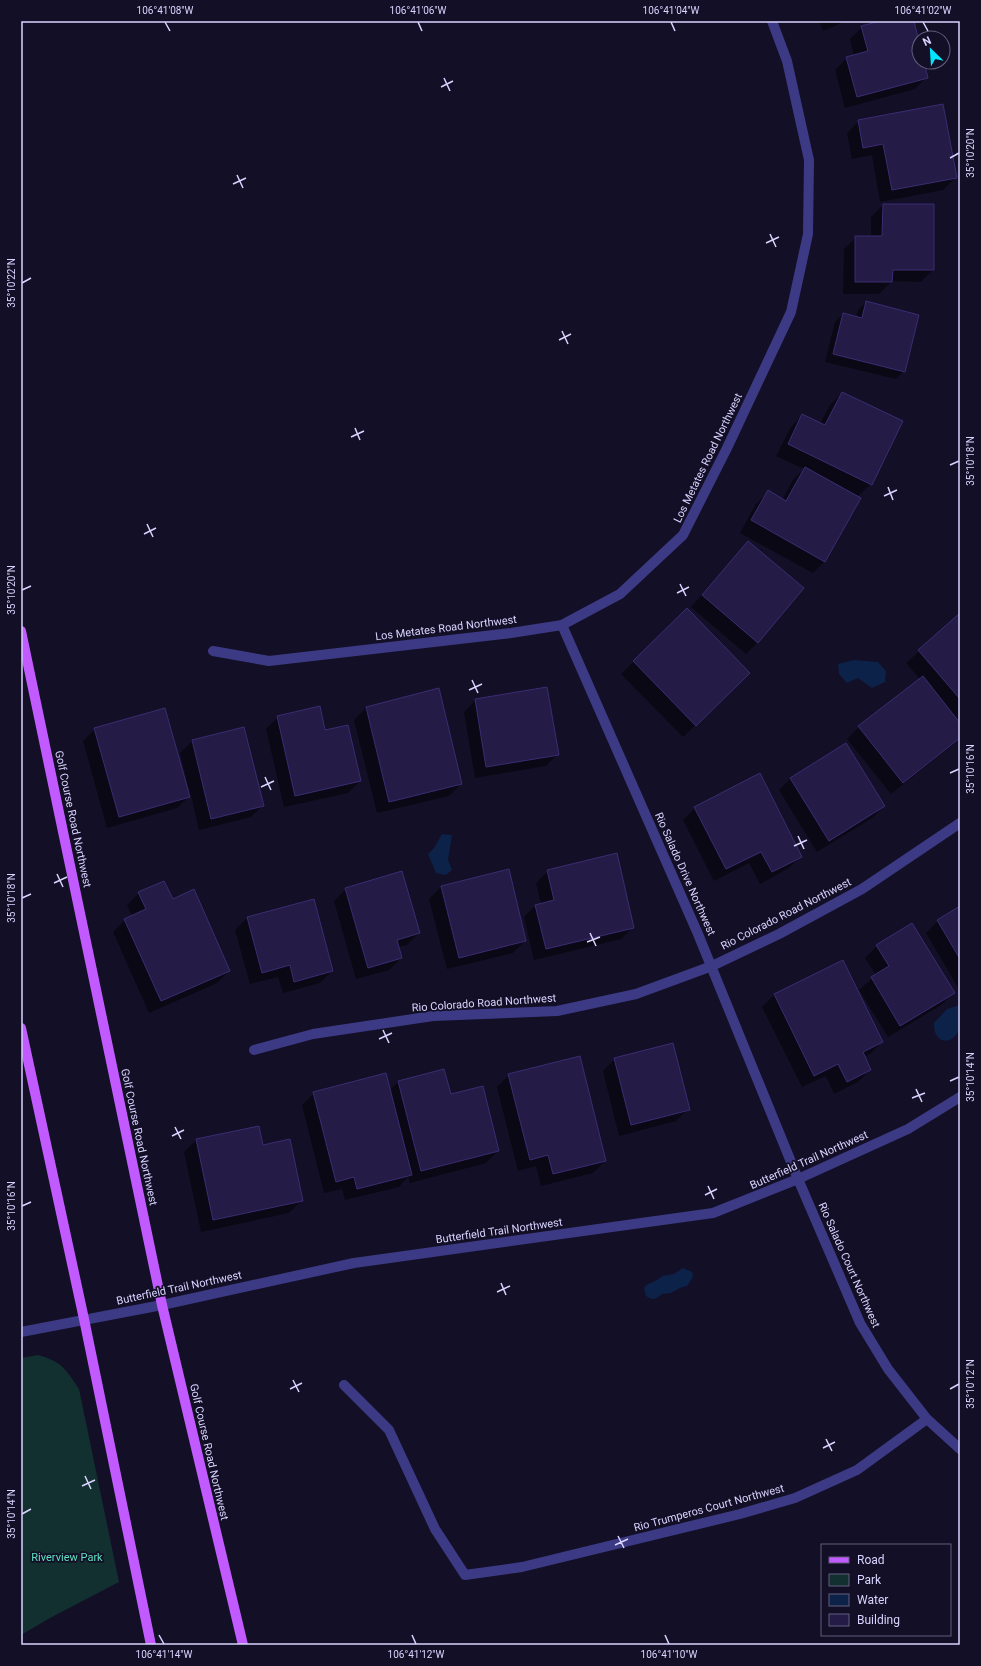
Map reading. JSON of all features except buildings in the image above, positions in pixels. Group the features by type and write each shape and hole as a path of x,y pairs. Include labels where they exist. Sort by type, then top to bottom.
{"main road":[{"name":"Golf Course Road Northwest","path":"21,631 162,1305 243,1645"},
{"path":"21,1028 152,1645"}],"street":[{"name":"Los Metates Road Northwest","path":"212,651 269,661 511,633 562,625 620,594 683,536 727,448 791,312 808,234 809,160 787,61 772,21"},
{"name":"Rio Salado Drive Northwest","path":"562,625 712,966 798,1179"},
{"name":"Rio Colorado Road Northwest","path":"254,1050 312,1034 433,1016 557,1011 636,994 712,966 780,934 862,889 960,823"},
{"name":"Butterfield Trail Northwest","path":"21,1332 162,1305 354,1263 713,1213 798,1179 908,1129 960,1097"},
{"name":"Rio Salado Court Northwest","path":"798,1179 860,1323 888,1369 927,1419 960,1449"},
{"name":"Rio Trumperos Court Northwest","path":"344,1385 389,1430 434,1529 465,1575 522,1567 740,1514 795,1498 857,1470 927,1419"}],"green space":[{"name":"Riverview Park","path":"38,1355 58,1363 79,1389 119,1582 21,1635 21,1358"}],"water":[{"path":"854,660 878,662 886,671 885,682 872,688 858,678 847,683 839,674 838,664"},
{"path":"442,834 452,835 448,860 452,870 446,875 436,873 428,854 434,848"},
{"path":"960,1005 960,1026 958,1033 950,1040 945,1041 937,1036 934,1023 947,1009"},
{"path":"683,1268 692,1272 693,1277 687,1286 671,1293 662,1294 654,1299 646,1296 644,1288 648,1284 662,1276 674,1274"}]}
